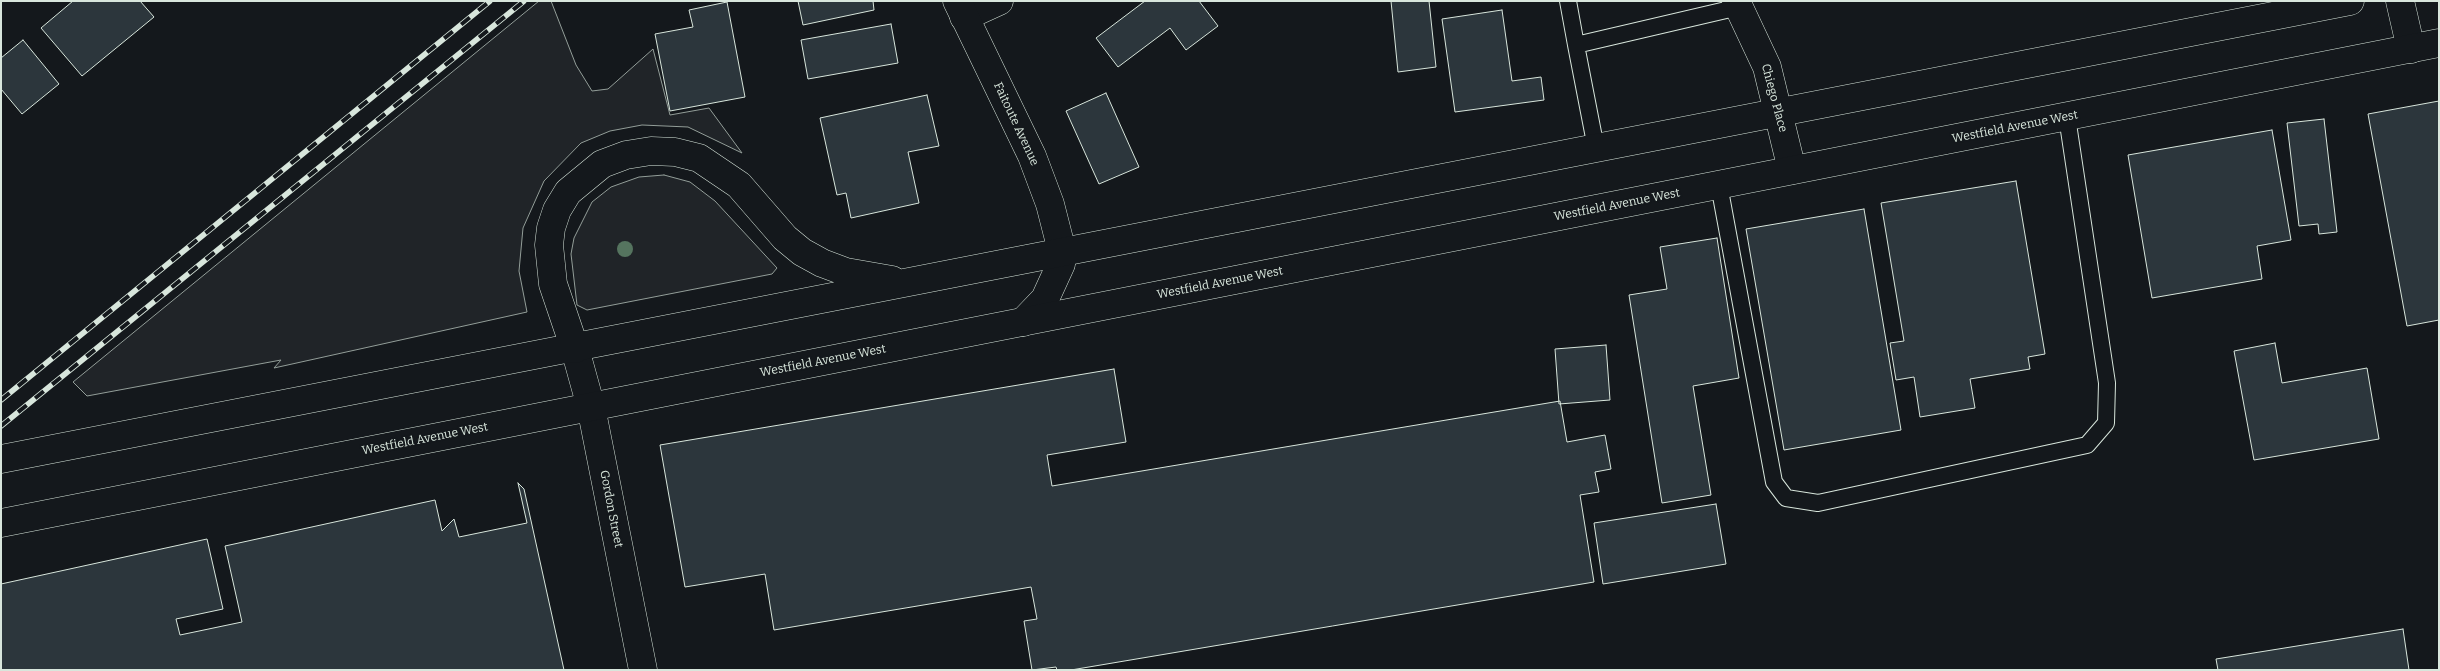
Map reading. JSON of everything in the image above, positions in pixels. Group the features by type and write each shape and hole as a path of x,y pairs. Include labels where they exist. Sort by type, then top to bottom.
{"main road":[{"path":"960,9 999,1"},
{"path":"1,459 574,349 1062,251 2350,1"},
{"path":"2400,1 2411,49"},
{"name":"Chiego Place","path":"1738,4 1767,67 1780,112 1792,170"},
{"name":"Faitoute Avenue","path":"960,9 1032,156 1050,204 1062,251"},
{"name":"Westfield Avenue West","path":"1,522 2439,43"},
{"name":"Gordon Street","path":"643,670 591,407 553,284 548,245 557,210 568,192 602,164 626,155 651,151 675,152 698,158 720,171 738,185 786,238 802,252 822,263 846,272 874,278 912,282"},
{"path":"1023,322 1045,299 1061,264 1062,251"}],"lane":[{"path":"1568,1 1596,148"},
{"path":"1576,46 1738,4"},
{"path":"1719,185 1774,482 1786,498 1818,503 2087,446 2106,422 2106,384 2066,117"}],"shaded area":[{"path":"539,1 551,1 576,65 592,91 608,89 653,49 670,115 709,108 742,153 688,127 642,125 610,131 581,143 544,181 523,228 519,271 527,312 274,368 281,360 87,396 73,382"},
{"path":"664,175 690,182 715,201 777,268 772,274 587,310 577,305 571,254 574,238 592,202 611,187 639,177"}],"building":[{"path":"73,1 140,1 154,17 82,76 41,28"},
{"path":"798,1 873,1 874,10 803,25"},
{"path":"1145,1 1199,1 1218,26 1186,50 1170,28 1118,67 1096,38"},
{"path":"1391,1 1429,1 1436,67 1398,72"},
{"path":"727,2 745,97 670,111 655,34 693,27 689,10"},
{"path":"1502,10 1512,81 1541,77 1544,100 1455,112 1442,19"},
{"path":"891,24 898,63 808,79 801,40"},
{"path":"23,40 59,84 22,114 1,89 1,58"},
{"path":"1106,93 1139,167 1099,184 1066,111"},
{"path":"927,95 939,146 908,152 919,203 851,218 846,193 837,195 820,118"},
{"path":"2439,101 2439,320 2407,326 2368,114"},
{"path":"2324,119 2337,232 2319,234 2318,224 2299,226 2287,123"},
{"path":"2272,130 2291,240 2257,246 2262,279 2152,298 2128,155"},
{"path":"2016,181 2045,354 2028,357 2030,369 1970,379 1975,408 1920,417 1914,377 1896,380 1890,343 1904,341 1881,203"},
{"path":"1864,209 1901,430 1784,450 1746,229"},
{"path":"1717,238 1739,378 1693,386 1711,495 1662,503 1629,295 1667,289 1660,247"},
{"path":"2275,343 2282,383 2367,368 2379,439 2254,460 2234,351"},
{"path":"1606,345 1610,400 1559,404 1555,349"},
{"path":"1114,369 1126,442 1047,455 1052,486 1560,401 1567,442 1605,435 1611,469 1595,472 1599,492 1580,495 1594,582 1071,670 1057,670 1056,667 1032,670 1024,621 1037,619 1031,587 774,630 765,574 685,587 660,445"},
{"path":"518,483 524,489 564,670 1,670 1,584 207,539 223,609 176,619 180,635 242,622 225,546 435,500 442,531 454,519 459,537 527,523"},
{"path":"1716,504 1726,564 1603,584 1594,523"},
{"path":"2403,629 2409,670 2218,670 2216,659"}],"railway":[{"path":"1,400 490,1"},
{"path":"1,426 524,1"}]}
